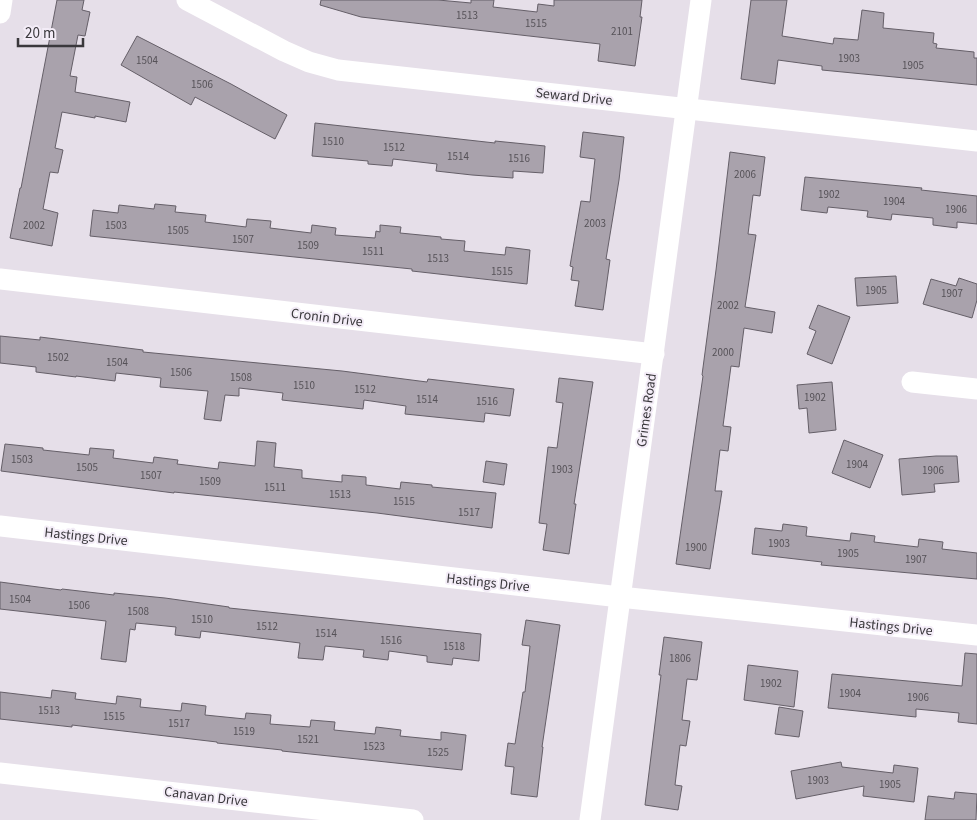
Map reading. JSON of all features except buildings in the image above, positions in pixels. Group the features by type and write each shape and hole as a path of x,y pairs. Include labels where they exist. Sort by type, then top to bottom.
{"street":[{"path":"0,13 2,0"},
{"name":"Seward Drive","path":"187,0 284,51 309,62 338,70 977,141"},
{"name":"Grimes Road","path":"590,820 701,0"},
{"name":"Cronin Drive","path":"0,279 654,354"},
{"path":"912,382 977,389"},
{"name":"Hastings Drive","path":"0,526 620,597 977,635"},
{"name":"Canavan Drive","path":"0,773 413,820"}]}
